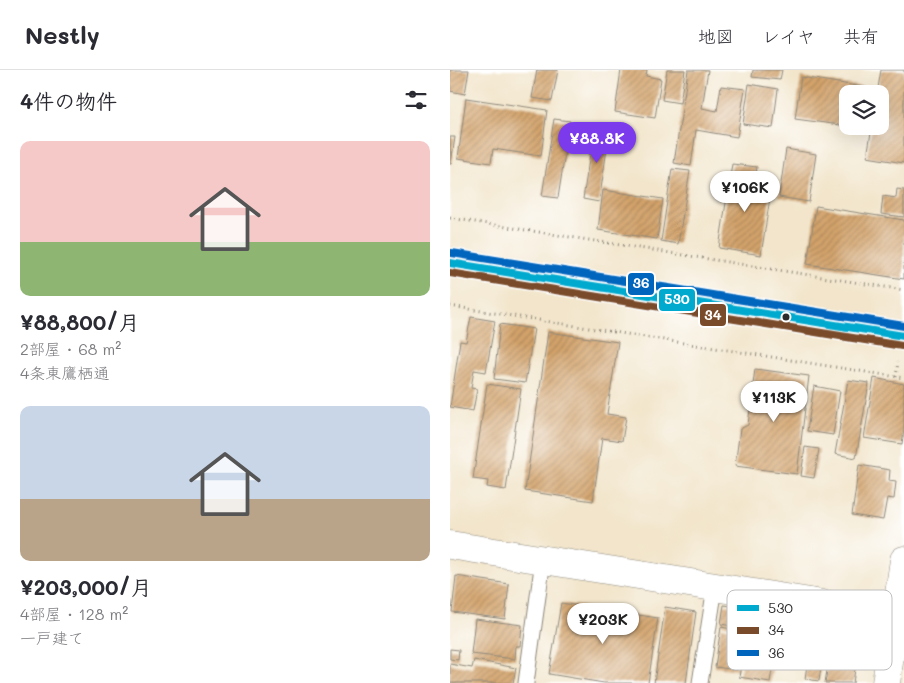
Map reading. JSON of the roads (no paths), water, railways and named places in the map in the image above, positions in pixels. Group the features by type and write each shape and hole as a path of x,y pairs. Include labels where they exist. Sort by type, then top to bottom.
{"highway":[{"path":"450,264 904,336"}],"street":[{"path":"450,545 733,590"},
{"path":"892,654 900,616 904,560"},
{"path":"886,683 889,670"}],"lane":[{"path":"526,683 543,560"},
{"path":"700,683 714,587"}]}
